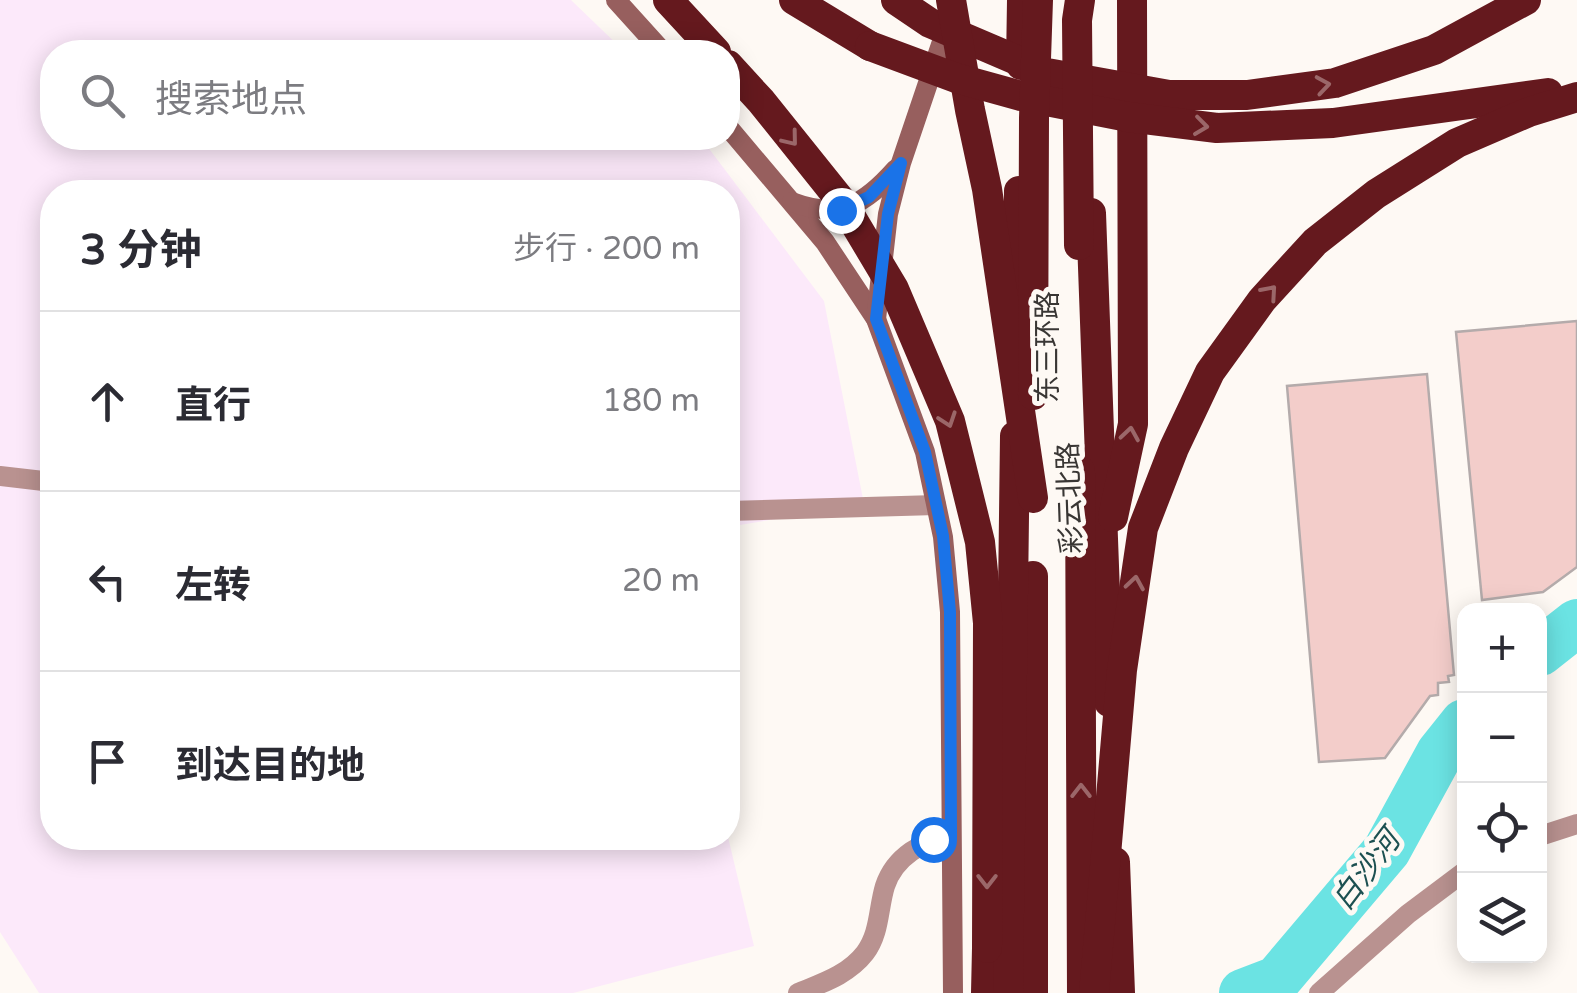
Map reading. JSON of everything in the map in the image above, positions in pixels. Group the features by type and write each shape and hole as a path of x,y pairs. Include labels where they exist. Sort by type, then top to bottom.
{"highway":[{"path":"668,0 705,40"},
{"path":"794,0 870,46 956,78 1021,96 1128,117 1217,128 1333,122 1577,89"},
{"path":"896,0 930,24 1047,72 1169,95 1247,96 1335,84 1434,50 1526,0"},
{"path":"953,0 987,189 1033,498 1034,993"},
{"name":"彩云北路","path":"1008,993 1022,0"},
{"name":"东三环路","path":"1033,498 1038,0"},
{"name":"东三环路","path":"1082,993 1077,39 1083,0"},
{"name":"彩云北路","path":"1083,0 1120,993"},
{"path":"1104,564 1133,424 1132,0"},
{"path":"740,77 842,202 894,289 950,422 980,542 988,623 986,993"},
{"path":"1094,993 1122,670 1143,528 1174,448 1210,372 1262,300 1316,242 1376,194 1457,143 1529,112 1577,97"}],"street":[{"path":"616,0 652,40"},
{"path":"640,27 679,0"},
{"path":"876,319 888,214 953,0"},
{"path":"740,141 825,242 876,319 925,452 943,536 950,612 953,993"},
{"path":"790,201 826,211 855,205 869,197 901,163"},
{"path":"0,476 40,481"},
{"path":"740,511 936,506"},
{"path":"1547,834 1577,824"},
{"path":"798,993 838,978 864,956 876,936 886,883 898,865 916,847 951,836"},
{"path":"1319,993 1408,914 1463,873"}],"shaded area":[{"path":"0,0 571,0 613,40 40,40 40,150 710,150 733,180 40,180 40,850 731,850 754,946 573,993 39,993 0,932"},
{"path":"740,190 824,301 864,504 740,525"}],"building":[{"path":"1577,321 1577,567 1543,592 1482,600 1456,332"},
{"path":"1427,374 1454,675 1448,676 1449,682 1438,683 1438,695 1430,696 1385,758 1319,762 1287,386"}],"waterway":[{"name":"白沙河","path":"1547,647 1577,623"},
{"name":"白沙河","path":"1243,993 1277,980 1387,850 1440,753 1457,732"}],"route":[{"path":"841,210 869,197 901,163 888,214 876,319 925,452 943,536 950,612 951,836 933,839"}]}
